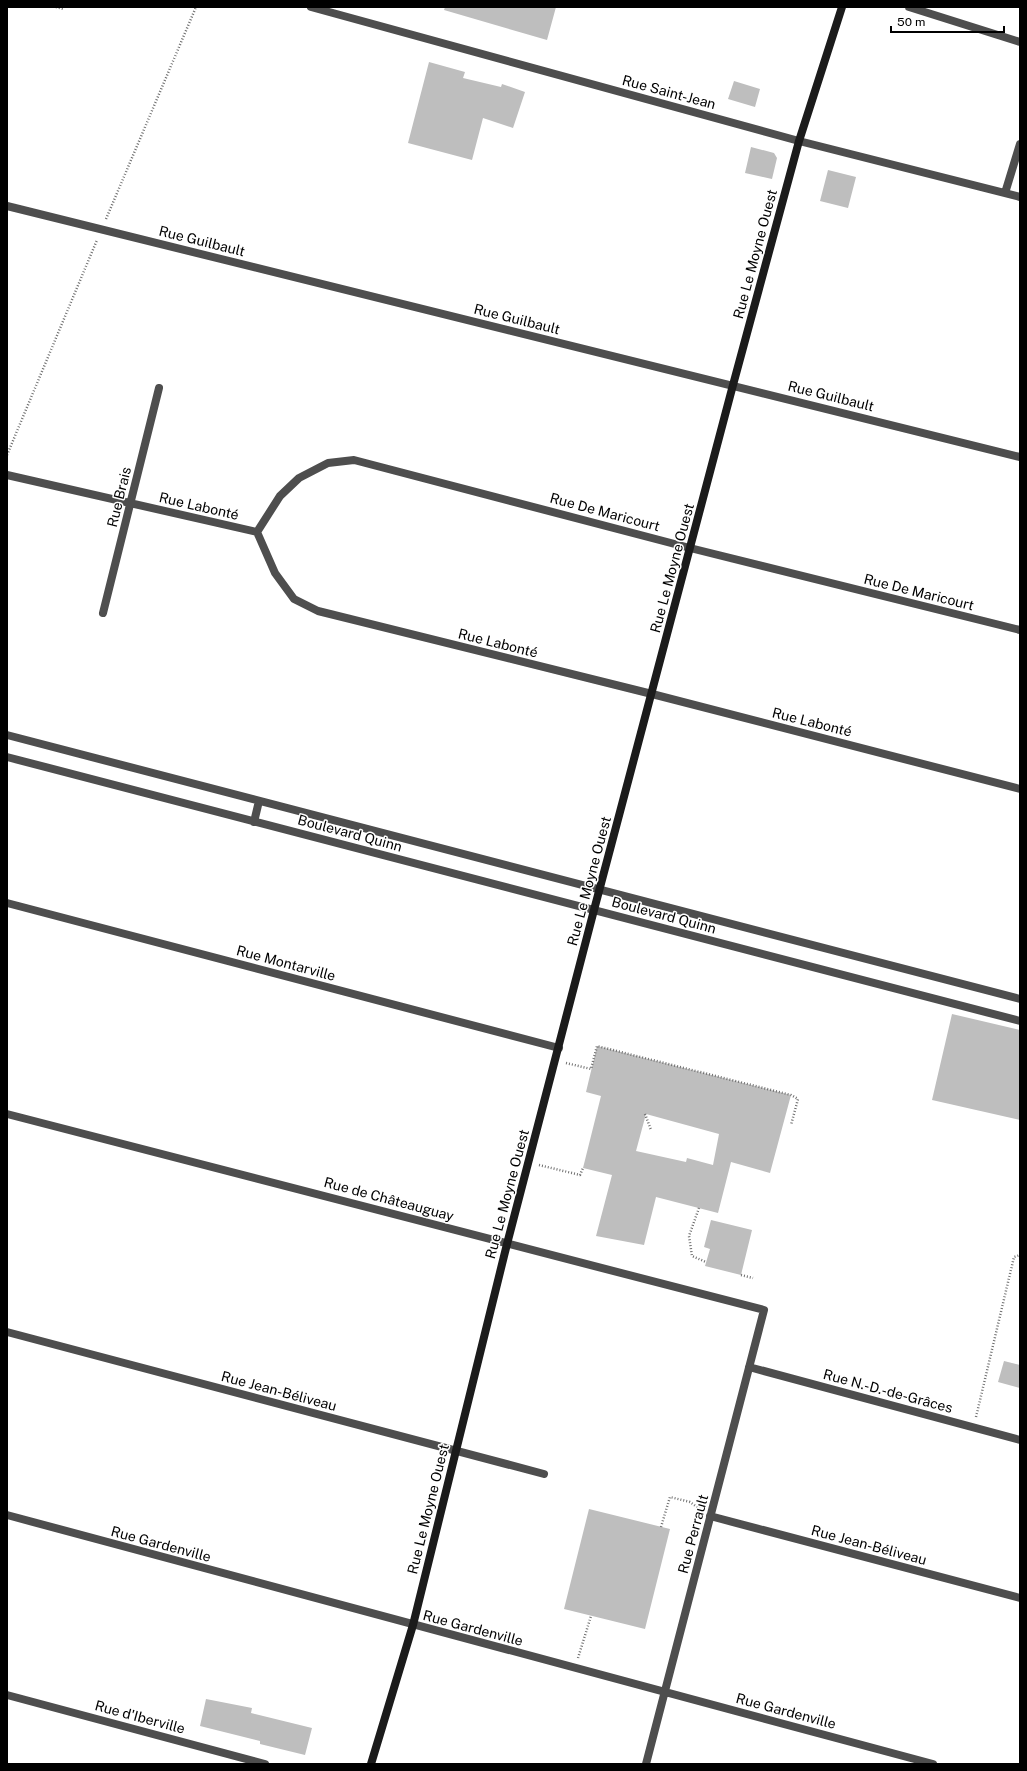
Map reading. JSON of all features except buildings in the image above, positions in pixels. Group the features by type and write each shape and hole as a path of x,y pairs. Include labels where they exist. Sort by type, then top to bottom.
{"street":[{"name":"Rue Saint-Jean","path":"312,7 800,141 1020,197"},
{"name":"Rue Le Moyne Ouest","path":"371,1764 413,1625 507,1244 556,1060 599,889 733,385 800,141 842,7"},
{"path":"910,7 1020,42"},
{"path":"1005,193 1020,144"},
{"name":"Rue Guilbault","path":"7,206 1020,457"},
{"name":"Rue Brais","path":"103,613 159,388"},
{"name":"Rue De Maricourt","path":"257,532 280,496 299,478 328,463 354,460 690,548 1020,630"},
{"name":"Rue Labonté","path":"7,475 257,532 275,574 294,599 318,611 652,694 1020,789"},
{"name":"Boulevard Quinn","path":"7,735 1020,999"},
{"name":"Boulevard Quinn","path":"7,758 1020,1021"},
{"path":"254,822 260,801"},
{"name":"Rue Montarville","path":"7,904 559,1048"},
{"name":"Rue de Châteauguay","path":"7,1114 764,1310"},
{"name":"Rue Perrault","path":"646,1764 764,1310"},
{"name":"Rue Jean-Béliveau","path":"7,1332 544,1474"},
{"name":"Rue N.-D.-de-Grâces","path":"749,1367 1020,1440"},
{"name":"Rue Gardenville","path":"7,1515 933,1764"},
{"name":"Rue Jean-Béliveau","path":"710,1516 1020,1598"},
{"name":"Rue d'Iberville","path":"7,1694 265,1764"}],"path":[{"path":"56,7 63,9"},
{"path":"108,214 196,7"},
{"path":"7,455 98,237"},
{"path":"556,1060 591,1069 597,1046 791,1095 798,1099 791,1125"},
{"path":"646,1114 652,1130"},
{"path":"529,1162 580,1175 583,1168"},
{"path":"698,1208 689,1236 692,1256 706,1262"},
{"path":"974,1428 1014,1257 1020,1255"},
{"path":"741,1275 753,1278"},
{"path":"661,1527 670,1497 690,1502 710,1516"},
{"path":"574,1668 590,1616"}]}
